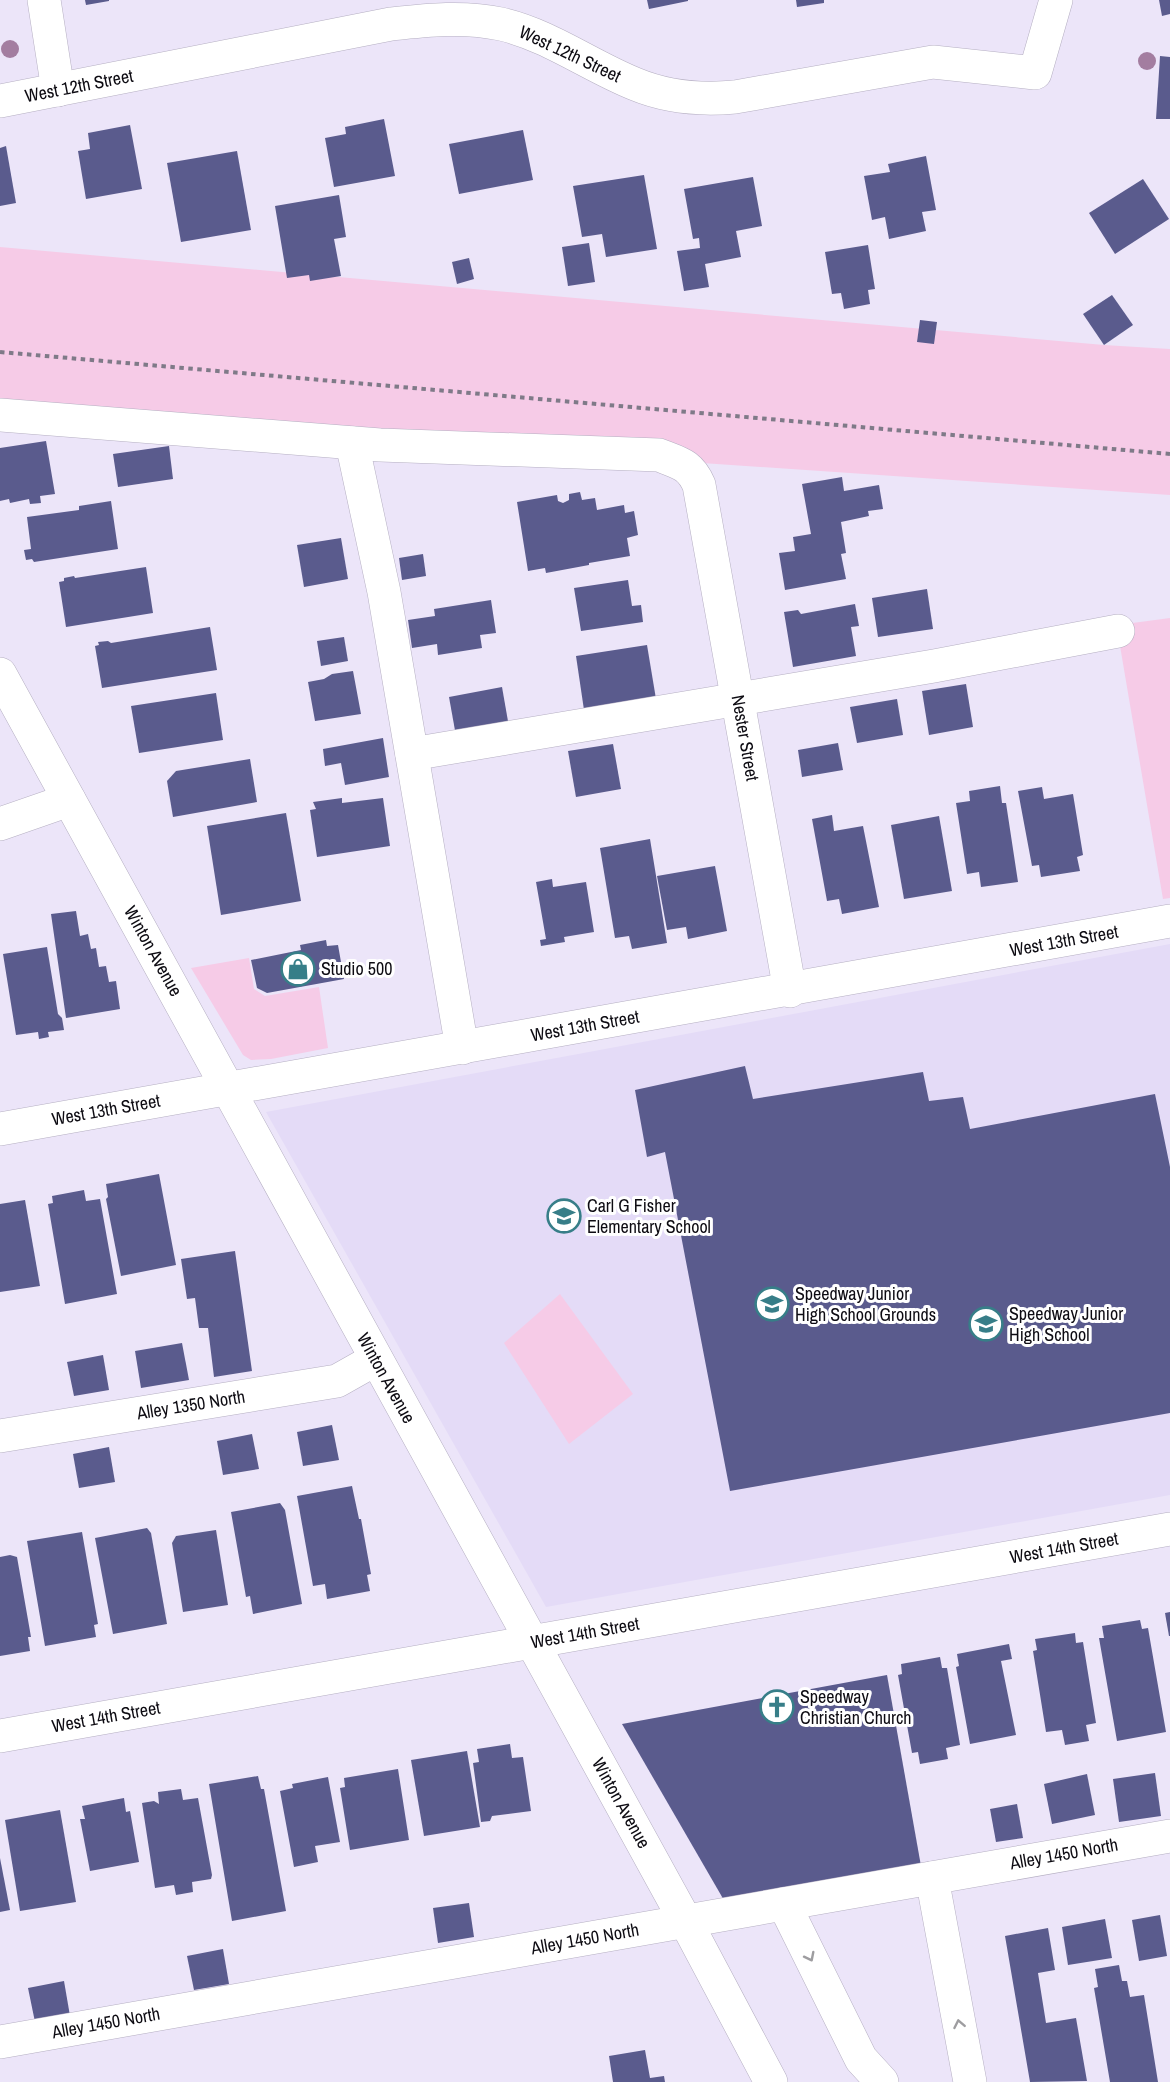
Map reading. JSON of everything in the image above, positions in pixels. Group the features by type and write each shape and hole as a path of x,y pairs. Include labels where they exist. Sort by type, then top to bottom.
{"street":[{"path":"44,0 58,90"},
{"name":"West 12th Street","path":"0,102 391,24 456,18 502,24 529,33 636,85 692,97 735,97 933,62 1035,73 1056,0"},
{"path":"0,415 352,443 384,592 462,1048"},
{"name":"Nester Street","path":"352,443 659,455 683,464 694,473 699,485 790,991"},
{"path":"412,754 934,666 1118,631"},
{"name":"Winton Avenue","path":"0,674 686,1922 771,2082"},
{"path":"0,824 69,800"},
{"name":"West 13th Street","path":"0,1129 790,991 1170,921"},
{"name":"Alley 1350 North","path":"0,1436 337,1381 376,1359"},
{"name":"West 14th Street","path":"0,1736 1170,1529"},
{"name":"Alley 1450 North","path":"0,2042 1170,1836"},
{"path":"932,1878 970,2082"},
{"path":"784,1904 861,2059 882,2082"}],"path":[{"path":"0,352 1170,454"}],"shaded area":[{"path":"0,247 1170,349 1170,495 0,415"},
{"path":"1170,618 1170,898 1163,899 1119,640 1110,626"},
{"name":"Speedway Junior High School Grounds","path":"1170,944 1170,1495 546,1607 266,1112"},
{"path":"249,958 254,989 265,996 319,987 328,1048 271,1059 251,1060 243,1055 191,968"},
{"path":"560,1294 633,1394 569,1444 504,1343"}],"building":[{"path":"85,0 109,0 109,1 86,5"},
{"path":"647,0 688,0 688,1 649,9"},
{"path":"796,0 824,0 824,3 797,7"},
{"path":"1159,0 1170,0 1170,14 1162,16"},
{"path":"1160,56 1170,57 1170,119 1156,119"},
{"path":"384,119 395,176 334,187 325,138 346,134 345,127"},
{"path":"130,125 142,189 86,199 78,151 90,149 88,133"},
{"path":"523,130 533,180 459,194 449,144"},
{"path":"6,146 16,203 0,206 0,148"},
{"path":"237,151 251,230 181,242 167,163"},
{"path":"926,156 936,210 922,212 926,231 889,239 885,217 872,220 864,176 890,172 888,164"},
{"path":"644,175 657,249 606,257 602,234 582,237 573,186"},
{"path":"753,177 762,226 736,231 741,257 705,264 709,287 684,291 677,251 700,248 699,238 693,239 684,189"},
{"path":"1143,179 1169,219 1115,254 1089,213"},
{"path":"339,195 346,237 334,239 341,276 310,281 309,275 287,278 275,206"},
{"path":"589,243 595,282 568,286 562,247"},
{"path":"868,245 875,289 868,290 870,304 844,309 841,293 832,294 825,252"},
{"path":"469,258 474,279 457,284 452,262"},
{"path":"1112,295 1133,325 1104,345 1083,314"},
{"path":"920,320 937,322 934,344 917,342"},
{"path":"46,441 55,494 40,496 41,503 30,504 29,499 10,503 9,499 0,501 0,448"},
{"path":"169,446 173,479 118,487 113,454"},
{"path":"842,477 844,491 879,485 883,509 868,511 869,516 841,522 846,553 841,554 846,579 785,590 779,553 795,551 793,537 811,534 802,484"},
{"path":"580,492 582,500 595,498 597,510 624,505 625,513 634,511 638,535 627,538 630,556 546,573 545,568 528,571 517,502 557,495 558,501 563,503 569,500 569,494"},
{"path":"111,501 118,549 34,562 32,559 26,560 24,550 31,549 27,517 79,510 79,506"},
{"path":"341,538 348,579 304,587 297,545"},
{"path":"423,554 426,576 402,580 399,558"},
{"path":"146,567 153,613 66,627 59,582 64,581 64,578"},
{"path":"628,580 632,606 641,605 643,622 581,631 574,588"},
{"path":"927,589 933,629 878,637 872,598"},
{"path":"491,600 496,633 480,635 482,648 438,655 437,644 412,648 408,620 435,616 434,609"},
{"path":"855,604 859,626 851,627 856,656 793,667 784,612 798,610 801,614"},
{"path":"210,627 217,670 102,688 95,646 99,645 98,642 111,643"},
{"path":"344,637 348,661 321,666 317,641"},
{"path":"647,645 656,699 584,710 576,656"},
{"path":"353,671 361,714 315,721 308,682 324,679 332,674"},
{"path":"966,684 973,727 929,735 922,691"},
{"path":"502,687 509,727 456,736 449,697"},
{"path":"216,693 223,740 139,753 131,706"},
{"path":"897,699 903,735 857,743 850,707"},
{"path":"383,738 389,777 345,785 341,763 325,766 323,749"},
{"path":"838,743 843,770 802,777 798,750"},
{"path":"613,744 621,789 576,797 568,751"},
{"path":"250,759 257,802 173,817 167,781 176,771"},
{"path":"1000,786 1002,803 1006,803 1018,882 981,887 979,872 967,874 956,803 970,801 969,791"},
{"path":"1042,787 1044,799 1073,794 1083,855 1077,857 1080,871 1041,877 1039,865 1032,866 1018,791"},
{"path":"342,798 342,803 383,798 390,846 317,857 310,810 316,809 313,802"},
{"path":"286,813 301,901 221,915 207,826"},
{"path":"832,815 834,831 863,826 879,907 842,914 839,899 827,901 812,819"},
{"path":"939,816 952,891 904,899 891,825"},
{"path":"650,839 667,943 632,949 629,936 615,938 600,848"},
{"path":"715,866 727,931 688,939 686,927 667,930 657,876"},
{"path":"552,879 553,887 586,882 594,932 564,937 565,942 541,946 540,940 546,939 536,882"},
{"path":"76,911 80,936 88,934 91,949 96,948 99,967 106,966 109,982 116,981 120,1009 66,1018 51,914"},
{"name":"Studio 500","path":"326,940 327,946 338,945 344,979 267,993 257,988 251,960 301,950 300,945"},
{"path":"47,947 58,1014 62,1018 64,1030 48,1032 49,1037 39,1039 38,1032 16,1035 3,954"},
{"path":"745,1066 753,1099 923,1072 929,1101 963,1097 970,1129 1155,1094 1170,1167 1170,1413 730,1491 665,1152 647,1157 635,1090"},
{"path":"159,1174 176,1265 121,1276 106,1199 108,1197 106,1184"},
{"path":"84,1190 86,1201 100,1199 117,1294 65,1304 48,1204 53,1203 52,1196"},
{"path":"25,1200 40,1286 0,1292 0,1204"},
{"path":"235,1251 252,1371 214,1377 208,1328 199,1328 195,1298 187,1299 181,1259"},
{"path":"182,1343 189,1380 141,1388 135,1351"},
{"path":"103,1355 109,1390 74,1396 67,1362"},
{"path":"332,1425 339,1460 303,1466 297,1432"},
{"path":"252,1434 259,1469 223,1475 217,1441"},
{"path":"109,1447 115,1482 79,1488 73,1454"},
{"path":"352,1486 359,1519 361,1519 371,1574 367,1575 370,1591 327,1599 325,1584 313,1586 297,1496"},
{"path":"280,1503 285,1510 302,1604 253,1614 250,1596 246,1597 231,1512"},
{"path":"147,1528 151,1533 167,1624 113,1634 95,1538"},
{"path":"216,1530 228,1605 183,1612 172,1543 176,1536"},
{"path":"82,1532 98,1624 94,1625 96,1637 45,1646 27,1541"},
{"path":"10,1555 17,1557 31,1637 28,1637 30,1651 0,1656 0,1557"},
{"path":"1170,1612 1170,1636 1169,1636 1165,1613"},
{"path":"1140,1620 1142,1629 1148,1628 1166,1732 1117,1741 1099,1638 1104,1638 1102,1626"},
{"path":"1075,1633 1076,1643 1083,1642 1096,1723 1086,1725 1089,1741 1065,1745 1062,1730 1046,1732 1033,1651 1037,1650 1035,1639"},
{"path":"1009,1644 1012,1659 1001,1661 1016,1735 970,1744 956,1667 959,1666 957,1654"},
{"path":"940,1657 942,1668 947,1668 960,1745 946,1748 948,1759 920,1764 918,1752 912,1753 898,1675 902,1674 901,1664"},
{"path":"887,1675 921,1866 725,1902 622,1724"},
{"path":"510,1744 512,1758 523,1757 531,1811 492,1816 490,1821 481,1822 473,1763 479,1762 477,1749"},
{"path":"467,1751 480,1827 424,1836 411,1760"},
{"path":"398,1769 409,1840 350,1850 340,1788 345,1787 344,1778"},
{"path":"1155,1773 1161,1816 1119,1822 1113,1779"},
{"path":"1087,1774 1095,1815 1052,1824 1044,1784"},
{"path":"258,1776 261,1789 264,1789 286,1911 232,1921 209,1784"},
{"path":"328,1777 340,1842 315,1846 318,1862 294,1867 280,1791 293,1788 292,1784"},
{"path":"181,1789 183,1800 198,1798 212,1875 211,1879 192,1882 193,1892 176,1895 174,1885 155,1888 142,1803 154,1801 159,1804 158,1792"},
{"path":"124,1798 126,1812 130,1811 139,1862 90,1871 80,1819 85,1819 82,1806"},
{"path":"1017,1804 1023,1838 996,1842 990,1809"},
{"path":"60,1810 76,1902 20,1911 5,1820"},
{"path":"0,1858 10,1910 0,1912"},
{"path":"469,1903 474,1937 438,1943 433,1908"},
{"path":"1160,1915 1167,1956 1139,1961 1132,1920"},
{"path":"1105,1919 1112,1958 1068,1965 1062,1927"},
{"path":"1048,1928 1055,1970 1038,1973 1046,2023 1076,2018 1087,2081 1030,2082 1005,1936"},
{"path":"223,1949 229,1984 194,1990 187,1956"},
{"path":"1119,1965 1122,1981 1127,1981 1130,1997 1144,1995 1158,2082 1110,2082 1094,1988 1098,1987 1095,1969"},
{"path":"64,1981 70,2016 35,2022 28,1988"},
{"path":"645,2050 650,2078 664,2076 665,2082 613,2082 609,2056"}],"place":[{"name":"Studio 500","path":"298,969"},
{"name":"Carl G Fisher Elementary School","path":"564,1216"},
{"name":"Speedway Junior High School Grounds","path":"772,1304"},
{"name":"Speedway Junior High School","path":"986,1324"},
{"name":"Speedway Christian Church","path":"777,1707"}]}
